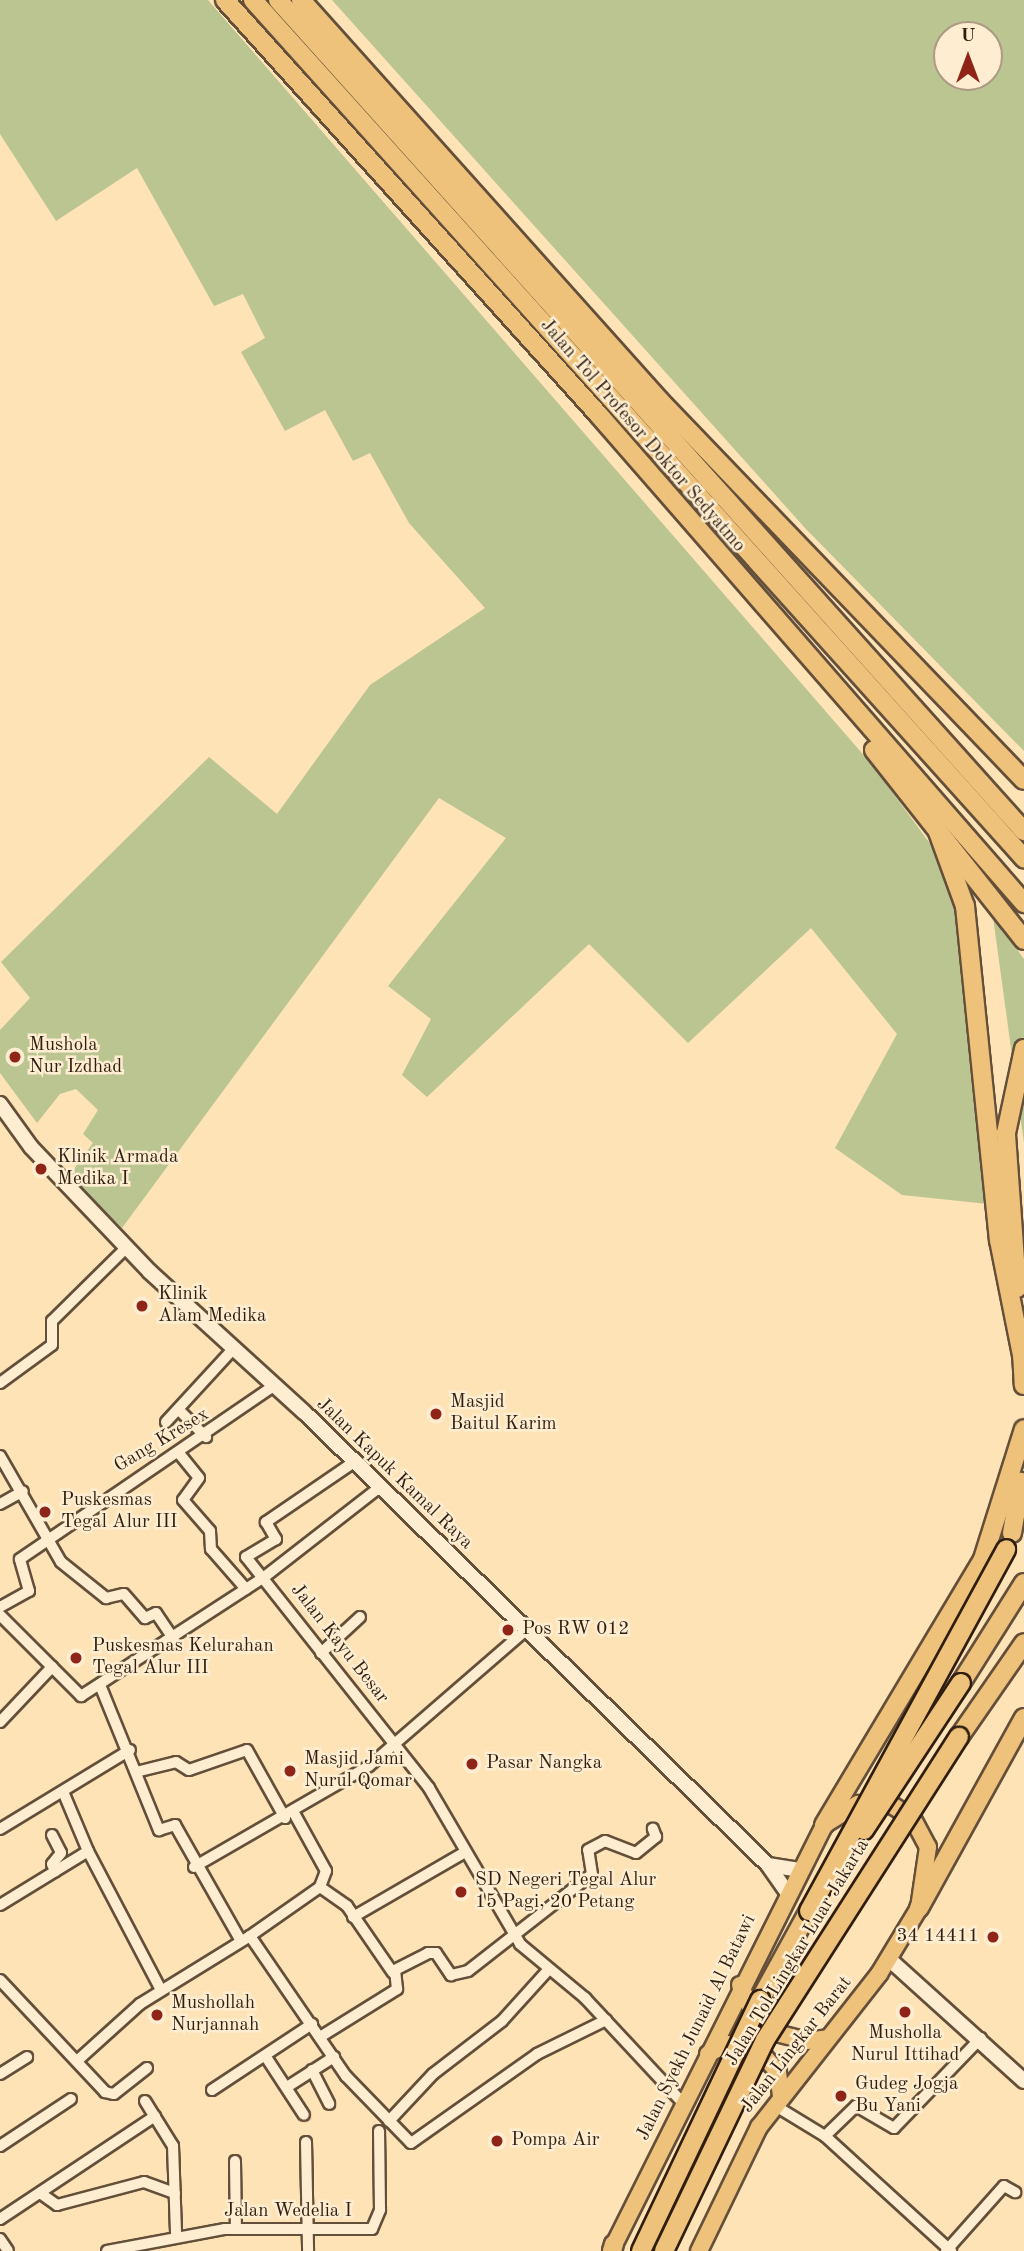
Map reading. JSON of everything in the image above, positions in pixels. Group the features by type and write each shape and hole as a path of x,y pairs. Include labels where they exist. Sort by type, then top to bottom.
{"highway":[{"name":"Jalan Tol Profesor Doktor Sedyatmo","path":"225,0 613,431 776,623 1024,903"},
{"name":"Jalan Tol Profesor Doktor Sedyatmo","path":"253,0 1024,858"},
{"name":"Jalan Tol Profesor Doktor Sedyatmo","path":"278,0 1024,831"},
{"name":"Jalan Tol Profesor Doktor Sedyatmo","path":"301,0 660,401 1023,778"},
{"path":"776,623 1024,940"},
{"path":"938,832 965,905 999,1240 1023,1360"},
{"path":"1024,1049 1009,1107 1007,1176 1024,1385"},
{"path":"824,1825 983,1559 1024,1429"},
{"path":"1009,1541 1024,1460"},
{"path":"809,1911 1009,1541 1024,1504"},
{"path":"809,1911 961,1683 1024,1583"},
{"path":"986,1696 1024,1633"},
{"path":"986,1696 1024,1643"},
{"name":"Jalan Tol Lingkar Luar Jakarta","path":"664,2251 765,2040 986,1696"},
{"path":"919,1908 1024,1718"},
{"name":"Jalan Tol Lingkar Luar Jakarta","path":"641,2251 742,2031 809,1911"}],"main road":[{"name":"Jalan Kapuk Kamal Raya","path":"0,1104 31,1147 127,1247 380,1487 768,1865 787,1892"},
{"name":"Jalan Lingkar Barat","path":"699,2251 778,2100 890,1959 919,1908 930,1859 913,1819 874,1801 850,1807 824,1825"},
{"name":"Jalan Syekh Junaid Al Batawi","path":"612,2249 740,1985 798,1870 824,1825"},
{"path":"768,1865 798,1870"},
{"path":"890,1959 981,2038 1024,2081"},
{"path":"740,1985 758,2023 772,2032 807,2041 828,2038"},
{"path":"708,2053 726,2044 757,2048 778,2072 778,2100"}],"street":[{"path":"0,1383 52,1345 52,1321 127,1247"},
{"path":"166,1422 180,1411 234,1348"},
{"name":"Gang Kresex","path":"0,1607 29,1591 19,1560 47,1543 122,1485 206,1437 274,1386"},
{"path":"180,1411 206,1437"},
{"path":"178,1452 199,1478 183,1500 210,1531 211,1549 246,1590"},
{"path":"0,1456 23,1491 47,1543 106,1598 124,1594 145,1618 156,1613 174,1640"},
{"path":"354,1462 266,1522 276,1539 246,1557 263,1578 380,1487"},
{"path":"0,1504 23,1491"},
{"name":"Jalan Kayu Besar","path":"100,1685 174,1640 263,1578 392,1741 516,1936 606,2020 683,2103"},
{"path":"0,1615 81,1696 100,1685 140,1771 159,1830 175,1825 194,1867 245,1939 312,2024 334,2057 385,2118 414,2143 537,2054 606,2020"},
{"path":"321,1653 360,1617"},
{"path":"194,1867 289,1815 369,1766 392,1741 526,1630"},
{"path":"0,1722 52,1667"},
{"path":"78,2060 161,1990 245,1939 320,1887 326,1871 247,1749 189,1770 176,1762 140,1771"},
{"path":"0,1829 64,1794 130,1750"},
{"path":"64,1794 88,1851 161,1990"},
{"path":"393,1973 434,1952 449,1973 459,1975 516,1936 592,1874 588,1850 605,1841 636,1853 656,1837 653,1829"},
{"path":"52,1835 61,1853 51,1864 55,1871"},
{"path":"0,1905 88,1851"},
{"path":"353,1917 465,1852"},
{"path":"320,1887 353,1917 393,1973 397,1989 320,2037"},
{"path":"385,2118 433,2074 502,2021 549,1969"},
{"path":"0,1979 109,2094 148,2068"},
{"path":"212,2090 266,2057 312,2024"},
{"path":"825,2136 856,2106 894,2128 981,2038"},
{"path":"0,2074 27,2057"},
{"path":"266,2057 304,2115"},
{"path":"287,2087 334,2057"},
{"path":"312,2070 329,2104"},
{"path":"0,2147 71,2099"},
{"path":"778,2100 825,2136 948,2250 1004,2186 1015,2192"},
{"path":"145,2101 173,2146 176,2234"},
{"path":"0,2219 155,2116"},
{"name":"Jalan Wedelia I","path":"107,2251 176,2234 236,2229 372,2229 380,2210 379,2131"},
{"path":"306,2142 308,2251"},
{"path":"235,2161 236,2229"},
{"path":"40,2193 57,2205 144,2182 175,2193"},
{"path":"0,2239 8,2251"}],"green space":[{"path":"0,0 208,0 874,767 950,871 988,1204 902,1195 835,1148 897,1034 811,928 688,1043 589,944 427,1097 402,1075 431,1019 388,986 506,838 439,798 122,1228 68,1177 93,1143 83,1134 98,1110 76,1089 60,1094 37,1123 0,1073 0,1030 30,998 1,962 209,757 277,814 370,685 485,608 409,523 370,453 353,461 325,410 285,431 241,352 265,338 243,294 214,306 137,168 56,221 0,134"},
{"path":"332,0 1024,0 1024,751 805,528"},
{"path":"993,917 1024,959 1024,1143"}],"place":[{"name":"Mushola Nur Izdhad","path":"15,1057"},
{"name":"Klinik Armada Medika I","path":"41,1169"},
{"name":"Klinik Alam Medika","path":"142,1306"},
{"name":"Masjid Baitul Karim","path":"436,1414"},
{"name":"Puskesmas Tegal Alur III","path":"45,1512"},
{"name":"Pos RW 012","path":"508,1630"},
{"name":"Puskesmas Kelurahan Tegal Alur III","path":"76,1658"},
{"name":"Pasar Nangka","path":"472,1764"},
{"name":"Masjid Jami Nurul Qomar","path":"290,1771"},
{"name":"SD Negeri Tegal Alur 15 Pagi, 20 Petang","path":"461,1892"},
{"name":"34 14411","path":"993,1937"},
{"name":"Musholla Nurul Ittihad","path":"905,2012"},
{"name":"Mushollah Nurjannah","path":"157,2015"},
{"name":"Gudeg Jogja Bu Yani","path":"841,2096"},
{"name":"Pompa Air","path":"497,2141"}]}
